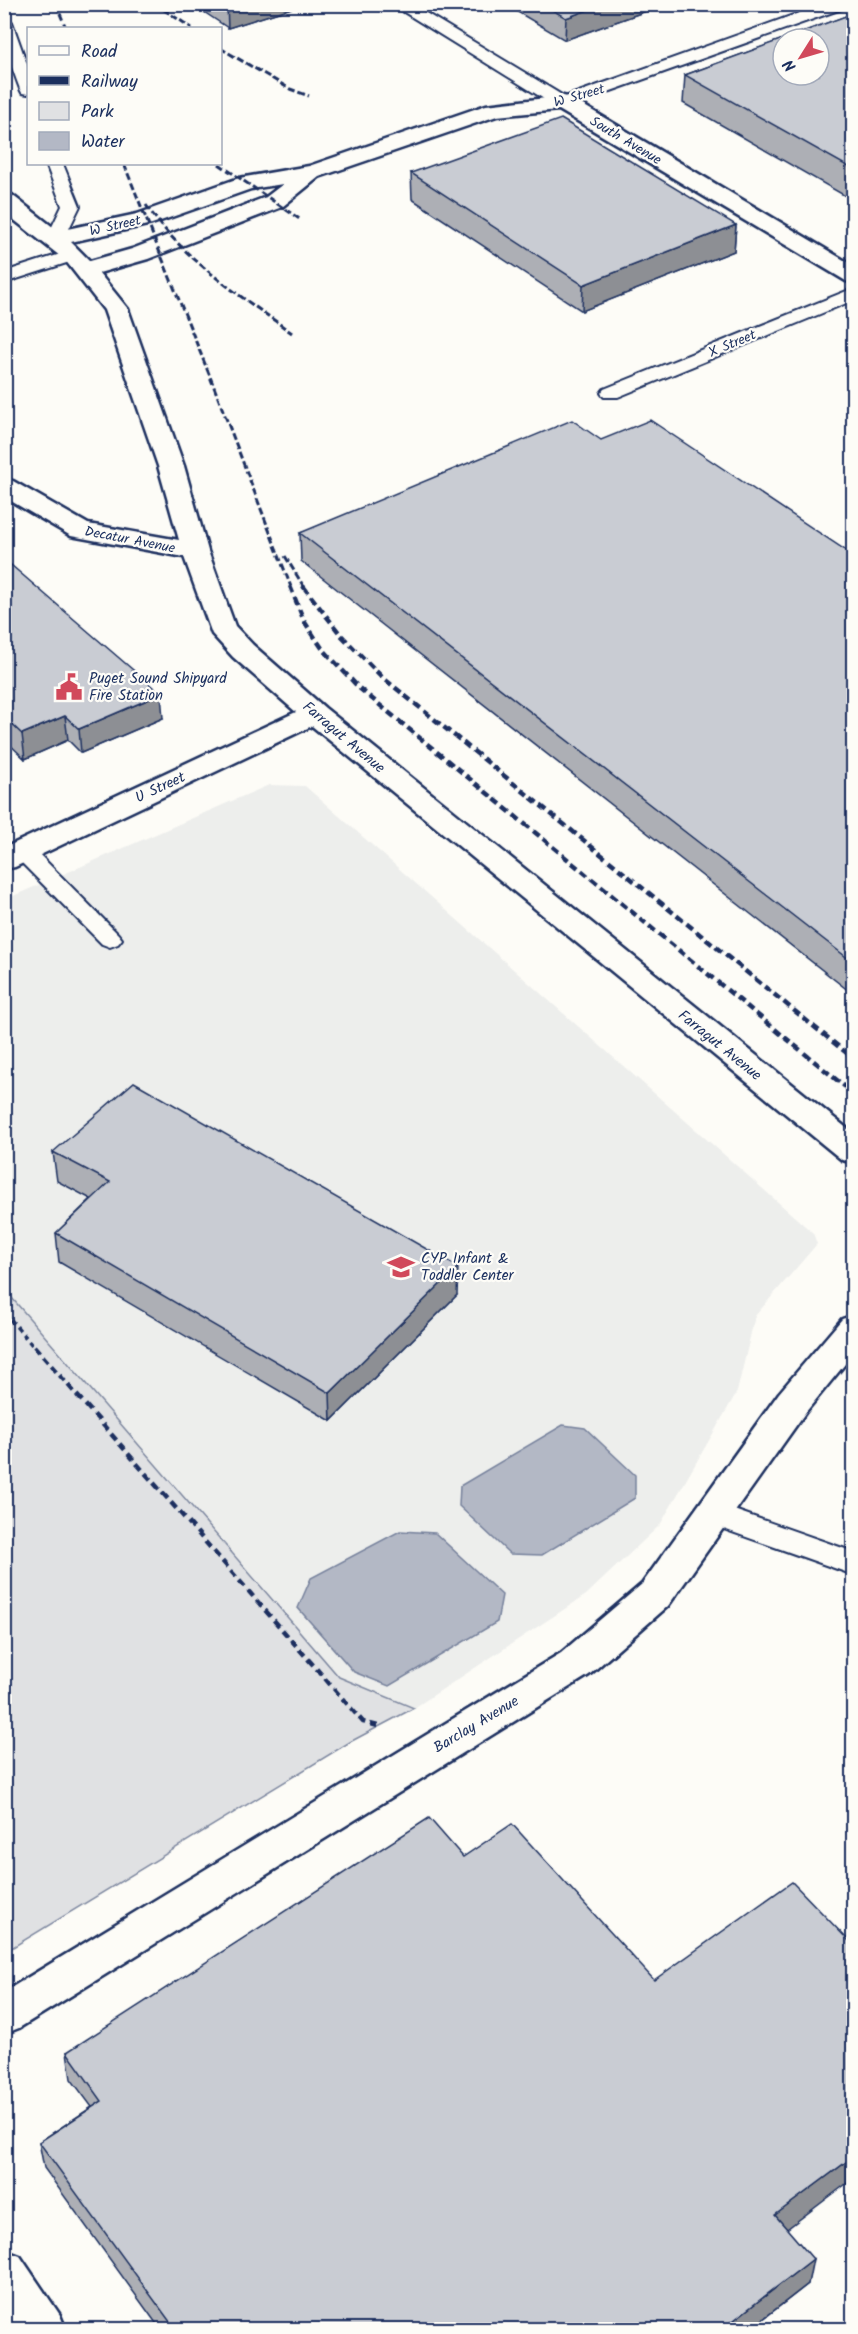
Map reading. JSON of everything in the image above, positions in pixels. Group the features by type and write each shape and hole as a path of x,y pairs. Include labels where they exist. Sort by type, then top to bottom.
{"street":[{"name":"W Street","path":"71,255 144,219 247,183 313,172 494,110 563,103"},
{"name":"South Avenue","path":"563,103 854,276"},
{"name":"W Street","path":"71,255 140,254 274,201 313,172"},
{"name":"Farragut Avenue","path":"4,200 71,255 116,309 171,466 195,551 222,628 243,651 315,714 854,1152"},
{"name":"Decatur Avenue","path":"4,486 80,530 195,551"},
{"name":"U Street","path":"14,855 315,714"},
{"name":"Barclay Avenue","path":"4,2015 575,1664 655,1595 792,1403 854,1328"},
{"path":"4,2271 44,2330"}],"lane":[{"name":"South Avenue","path":"399,4 563,103"},
{"name":"W Street","path":"563,103 841,4"},
{"path":"4,22 27,86"},
{"path":"4,278 71,255 71,206 55,165"},
{"name":"X Street","path":"611,393 854,292"},
{"path":"14,855 110,939"},
{"path":"714,1514 854,1564"}],"path":[{"path":"4,1312 363,1722 443,1744"}],"shaded area":[{"name":"CYP Infant & Toddler Center","path":"269,785 305,786 813,1233 817,1244 755,1316 737,1392 660,1525 586,1595 414,1708 339,1677 5,1290 4,900"}],"green space":[{"path":"5,1290 339,1677 414,1708 350,1742 5,1952"}],"water":[{"path":"563,1425 585,1428 635,1475 635,1498 542,1555 510,1554 459,1506 460,1486"},
{"path":"400,1531 435,1533 502,1595 497,1622 389,1686 354,1672 298,1608 311,1578"}],"building":[{"path":"542,4 604,4 566,18"},
{"path":"854,13 854,170 685,75 771,43 771,87 831,87 831,27 816,27"},
{"path":"561,119 736,225 583,285 411,173"},
{"path":"572,420 601,440 650,420 854,556 854,963 300,533"},
{"name":"Puget Sound Shipyard Fire Station","path":"4,559 161,694 79,729 65,716 22,734 4,717"},
{"path":"134,1082 458,1267 330,1393 56,1233 110,1182 53,1152"},
{"path":"429,1818 463,1857 512,1824 654,1980 792,1882 854,1945 854,2156 775,2215 813,2259 721,2330 176,2330 39,2142 102,2101 67,2052"}],"railway":[{"path":"56,4 66,27"},
{"path":"155,4 190,27"},
{"path":"222,49 290,89 309,96"},
{"path":"124,165 209,374 291,587"},
{"path":"220,165 301,220"},
{"path":"146,205 177,243 213,275 292,333"},
{"path":"285,556 304,587"},
{"path":"290,586 304,621 322,648 359,688 854,1094"},
{"path":"303,586 341,635 382,677 854,1059"}],"place":[{"name":"Puget Sound Shipyard Fire Station","path":"69,687"},
{"name":"CYP Infant & Toddler Center","path":"401,1267"}]}
